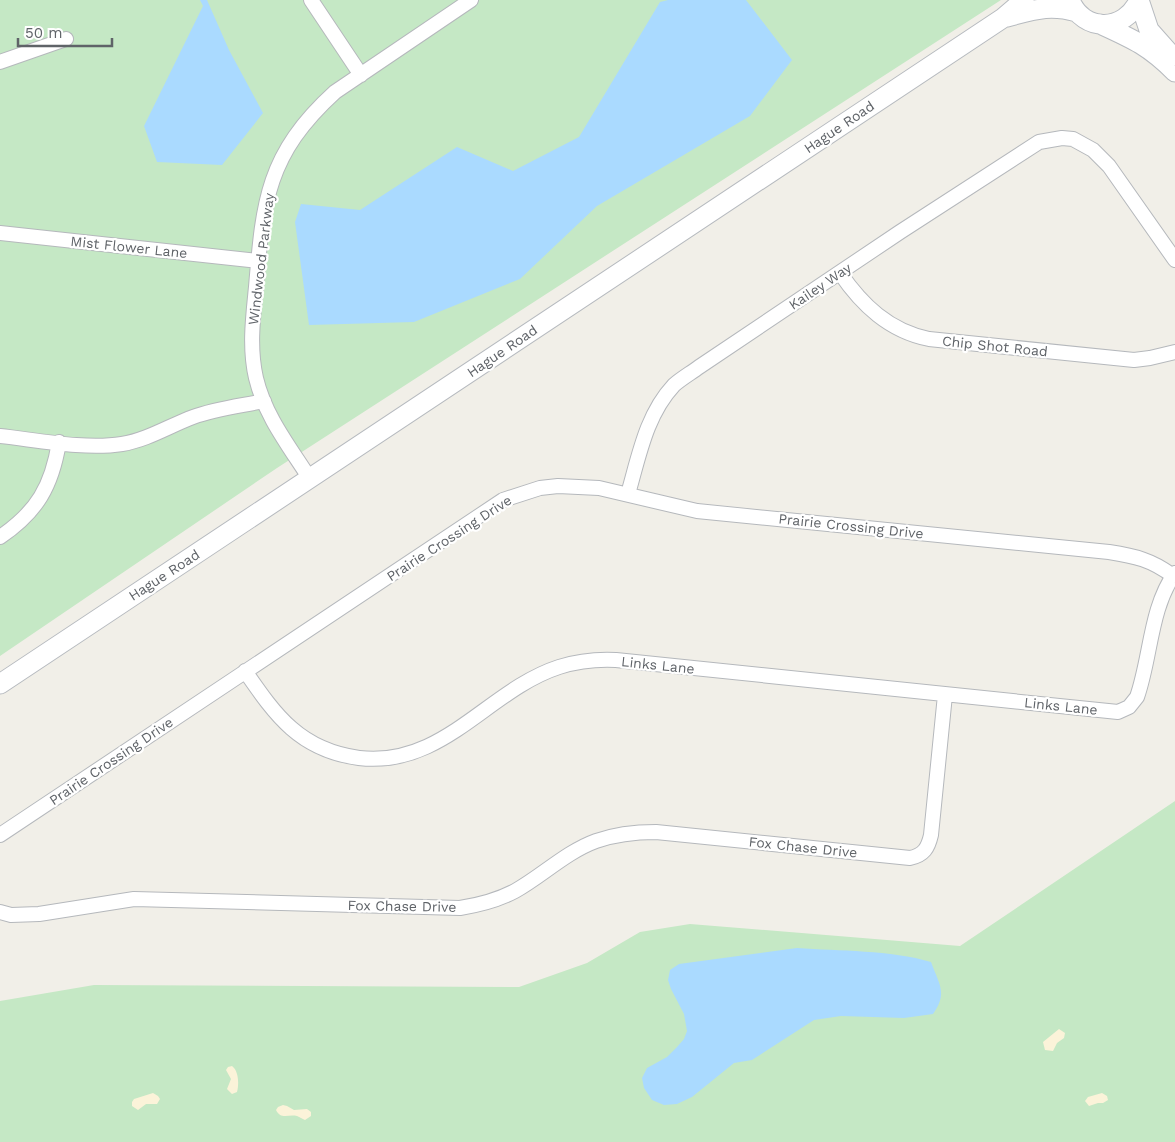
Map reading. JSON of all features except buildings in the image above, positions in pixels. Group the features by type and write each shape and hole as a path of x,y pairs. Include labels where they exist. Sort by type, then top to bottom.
{"main road":[{"name":"Hague Road","path":"0,684 1003,18 1024,0"},
{"path":"1100,24 1109,24 1126,18 1139,0"},
{"path":"1139,0 1150,30 1175,58"},
{"name":"Hague Road","path":"1003,18 1047,7 1073,6 1084,18 1138,41 1158,55 1175,72"}],"street":[{"path":"311,0 361,75"},
{"name":"Windwood Parkway","path":"310,478 279,431 264,402 253,357 252,329 258,260 265,205 270,184 293,137 319,106 335,92 472,0"},
{"path":"0,62 66,39"},
{"name":"Kailey Way","path":"628,494 649,423 675,385 840,272 1028,148 1050,139 1062,138 1072,139 1093,150 1101,157 1175,260"},
{"name":"Mist Flower Lane","path":"0,233 258,260"},
{"name":"Chip Shot Road","path":"840,272 857,296 872,311 885,321 914,336 1134,360 1175,352"},
{"path":"0,436 92,445 122,444 150,436 193,417 216,410 264,402"},
{"path":"0,537 30,512 46,490 55,465 59,442"},
{"name":"Prairie Crossing Drive","path":"0,835 503,500 540,488 558,486 599,488 697,511 1128,555 1142,558 1174,574"},
{"name":"Links Lane","path":"245,671 268,705 285,725 304,739 339,754 370,759 386,758 422,749 456,730 542,674 579,661 596,659 1118,712 1129,707 1134,702 1140,689 1158,612 1164,592 1174,574"},
{"name":"Fox Chase Drive","path":"0,912 11,915 39,914 134,899 460,908 479,905 514,891 578,850 595,842 612,836 636,832 656,832 910,858 917,857 923,854 929,845 932,835 945,694"}],"green space":[{"path":"0,0 1001,0 277,468 0,656"},
{"path":"1175,801 1175,1142 0,1142 0,1001 94,985 519,987 587,963 640,932 690,924 960,946"}],"sand":[{"path":"1059,1029 1065,1033 1064,1038 1057,1043 1053,1051 1045,1050 1043,1042"},
{"path":"232,1066 236,1071 238,1082 237,1092 232,1094 227,1089 231,1079 226,1070"},
{"path":"153,1093 160,1099 157,1104 146,1104 138,1110 132,1106 134,1099"},
{"path":"1102,1093 1107,1096 1108,1100 1103,1103 1089,1106 1085,1101 1088,1097"},
{"path":"283,1105 294,1110 307,1109 311,1112 311,1116 305,1120 297,1116 280,1115 276,1110"}],"water":[{"path":"200,0 207,0 229,50 263,113 222,165 157,162 144,126 203,6"},
{"path":"668,0 746,0 792,60 750,116 597,206 520,279 414,322 309,325 295,222 301,204 360,210 457,147 513,171 579,137 660,2"},
{"path":"797,948 882,953 931,962 941,988 938,1007 933,1014 904,1018 841,1016 814,1020 752,1060 734,1063 692,1097 677,1104 664,1105 652,1100 644,1088 642,1078 647,1068 667,1057 684,1039 687,1031 684,1014 668,980 670,970 679,964"}]}
